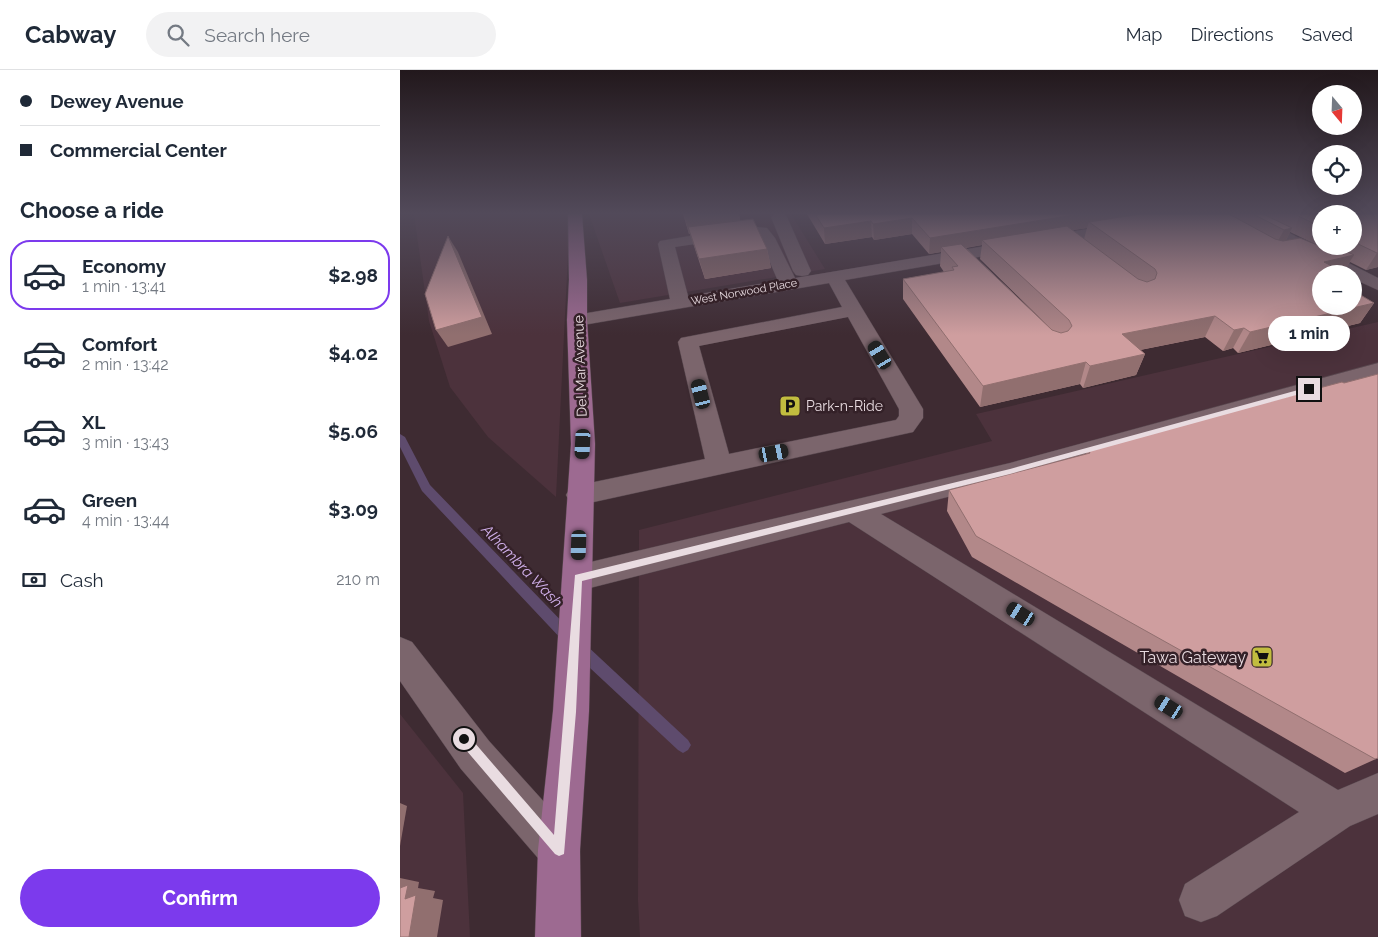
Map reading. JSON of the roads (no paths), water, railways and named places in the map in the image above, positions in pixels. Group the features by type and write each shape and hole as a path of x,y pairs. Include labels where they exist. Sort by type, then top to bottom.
{"main road":[{"name":"Del Mar Avenue","path":"558,937 559,850 571,712 583,444 577,320 577,254"}],"street":[{"path":"668,254 680,303"},
{"path":"775,254 789,284"},
{"path":"795,254 807,282"},
{"name":"West Norwood Place","path":"577,320 967,254"},
{"path":"1300,254 1320,265"},
{"path":"1311,254 1364,285"},
{"path":"964,255 980,272"},
{"path":"580,504 719,465 904,426 911,418 911,409 834,276"},
{"path":"719,465 688,342 854,310"},
{"path":"578,578 1010,472 1378,370"},
{"path":"853,511 1336,812"},
{"path":"400,653 475,755 559,850"},
{"path":"1201,900 1336,812 1378,793"}],"waterway":[{"name":"Alhambra Wash","path":"400,437 426,488 569,638"},
{"name":"Alhambra Wash","path":"580,649 683,745"}],"place":[{"name":"Park-n-Ride","path":"790,406"},
{"name":"Tawa Gateway","path":"1262,657"}]}
